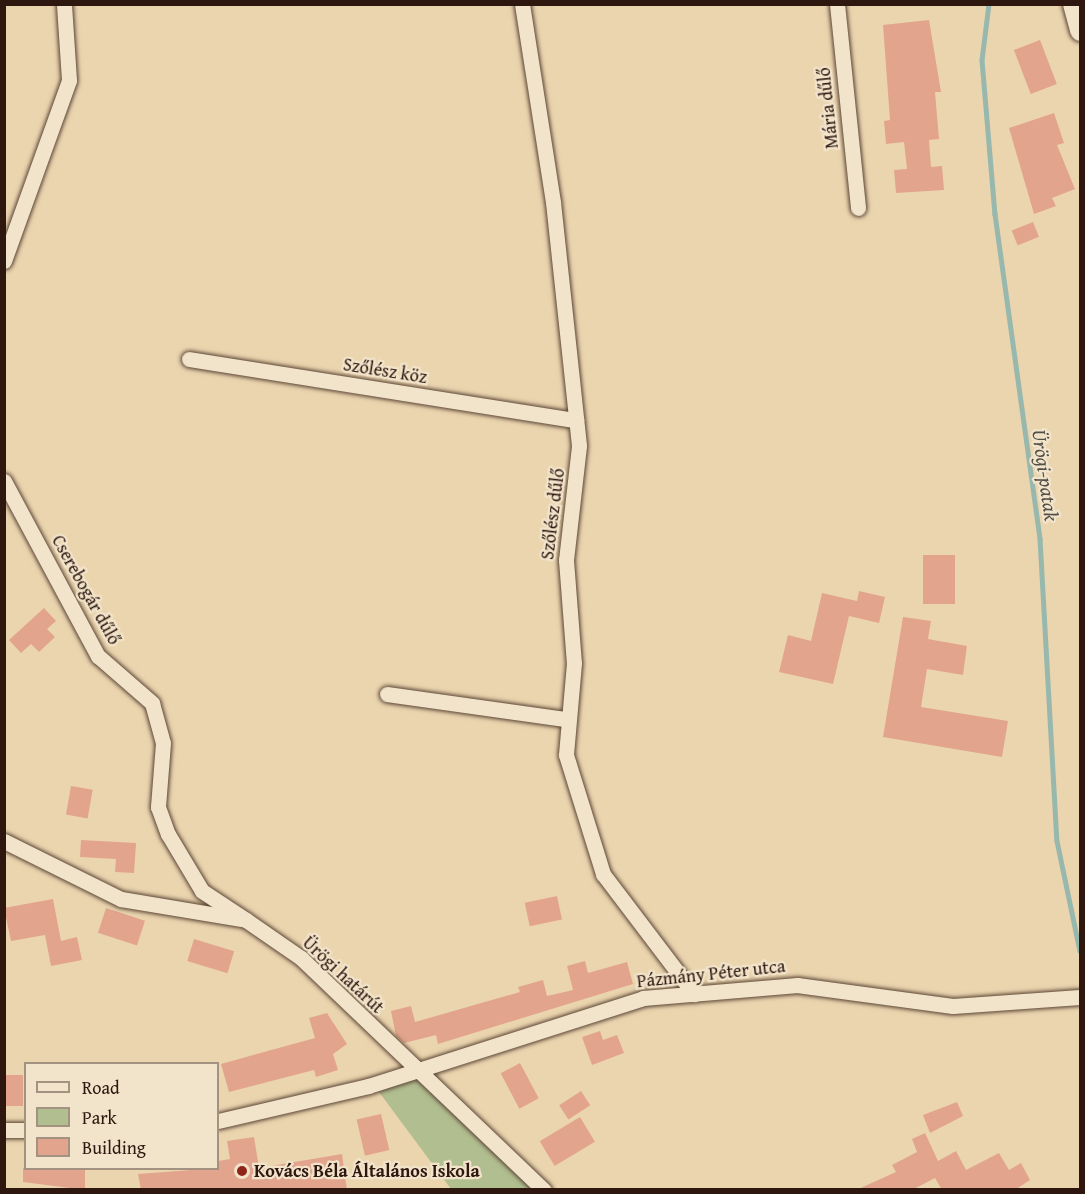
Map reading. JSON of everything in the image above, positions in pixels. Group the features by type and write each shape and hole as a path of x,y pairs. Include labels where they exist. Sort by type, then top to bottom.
{"main road":[{"path":"1072,4 1080,31"}],"street":[{"path":"4,261 69,80 64,4"},
{"name":"Szőlész dűlő","path":"522,4 553,202 576,420 579,478 566,560 574,663 566,719 566,755 603,874 694,994"},
{"name":"Mária dűlő","path":"837,4 858,208"},
{"name":"Szőlész köz","path":"189,359 576,420"},
{"name":"Cserebogár dűlő","path":"4,481 98,656 152,703 162,743 158,807 168,834 202,891 246,920"},
{"path":"387,694 566,719"},
{"name":"Ürögi határút","path":"4,841 121,898 246,920 301,958 417,1072 544,1190"},
{"name":"Pázmány Péter utca","path":"219,1121 417,1072 643,998 797,985 953,1006 1080,997"},
{"path":"4,1130 24,1130"}],"green space":[{"path":"420,1075 544,1189 451,1189 379,1092"}],"building":[{"path":"929,20 941,92 935,92 939,139 929,140 931,167 942,166 944,190 896,193 894,170 907,169 904,142 886,144 884,121 890,120 883,25"},
{"path":"1040,40 1057,84 1031,94 1014,50"},
{"path":"1054,113 1064,143 1057,145 1075,189 1052,198 1056,206 1034,214 1009,128"},
{"path":"1033,222 1039,237 1018,245 1012,231"},
{"path":"923,555 955,555 955,604 923,604"},
{"path":"859,591 885,597 879,623 849,616 833,684 779,672 788,635 811,641 822,593 857,601"},
{"path":"44,608 56,621 47,629 55,637 39,652 31,644 21,653 9,640"},
{"path":"903,617 931,621 928,639 967,646 963,675 927,669 921,707 1008,721 1002,757 883,737"},
{"path":"71,786 93,790 88,818 66,815"},
{"path":"81,840 136,843 134,873 115,872 116,859 80,857"},
{"path":"557,896 562,919 530,926 525,903"},
{"path":"53,899 61,941 77,937 82,960 51,966 45,935 11,941 4,908"},
{"path":"106,908 145,921 137,945 98,933"},
{"path":"194,939 234,951 227,973 187,961"},
{"path":"585,961 588,973 627,962 633,984 438,1044 436,1035 404,1043 396,1036 391,1011 411,1006 415,1022 520,992 518,987 543,980 547,996 573,990 567,966"},
{"path":"327,1013 347,1044 333,1054 338,1070 316,1077 314,1070 229,1092 221,1064 315,1038 309,1018"},
{"path":"600,1031 603,1040 617,1035 624,1053 592,1065 582,1037"},
{"path":"520,1063 539,1098 519,1109 501,1073"},
{"path":"4,1075 23,1075 23,1106 4,1106"},
{"path":"581,1091 590,1105 568,1119 559,1105"},
{"path":"957,1102 963,1116 930,1133 923,1115"},
{"path":"381,1114 389,1150 365,1156 357,1120"},
{"path":"580,1117 595,1142 555,1166 540,1141"},
{"path":"925,1133 938,1161 956,1151 966,1170 999,1153 1009,1170 1021,1163 1030,1180 1015,1190 942,1190 935,1178 912,1190 856,1190 896,1172 892,1165 917,1152 912,1139"},
{"path":"254,1137 259,1168 342,1154 347,1190 141,1190 138,1174 219,1170 219,1161 230,1159 227,1141"},
{"path":"23,1168 24,1170 85,1170 85,1190 23,1182"}],"waterway":[{"name":"Ürögi-patak","path":"989,4 982,60 995,214 1040,539 1057,841 1080,951"}],"place":[{"name":"Kovács Béla Általános Iskola","path":"242,1171"}]}
